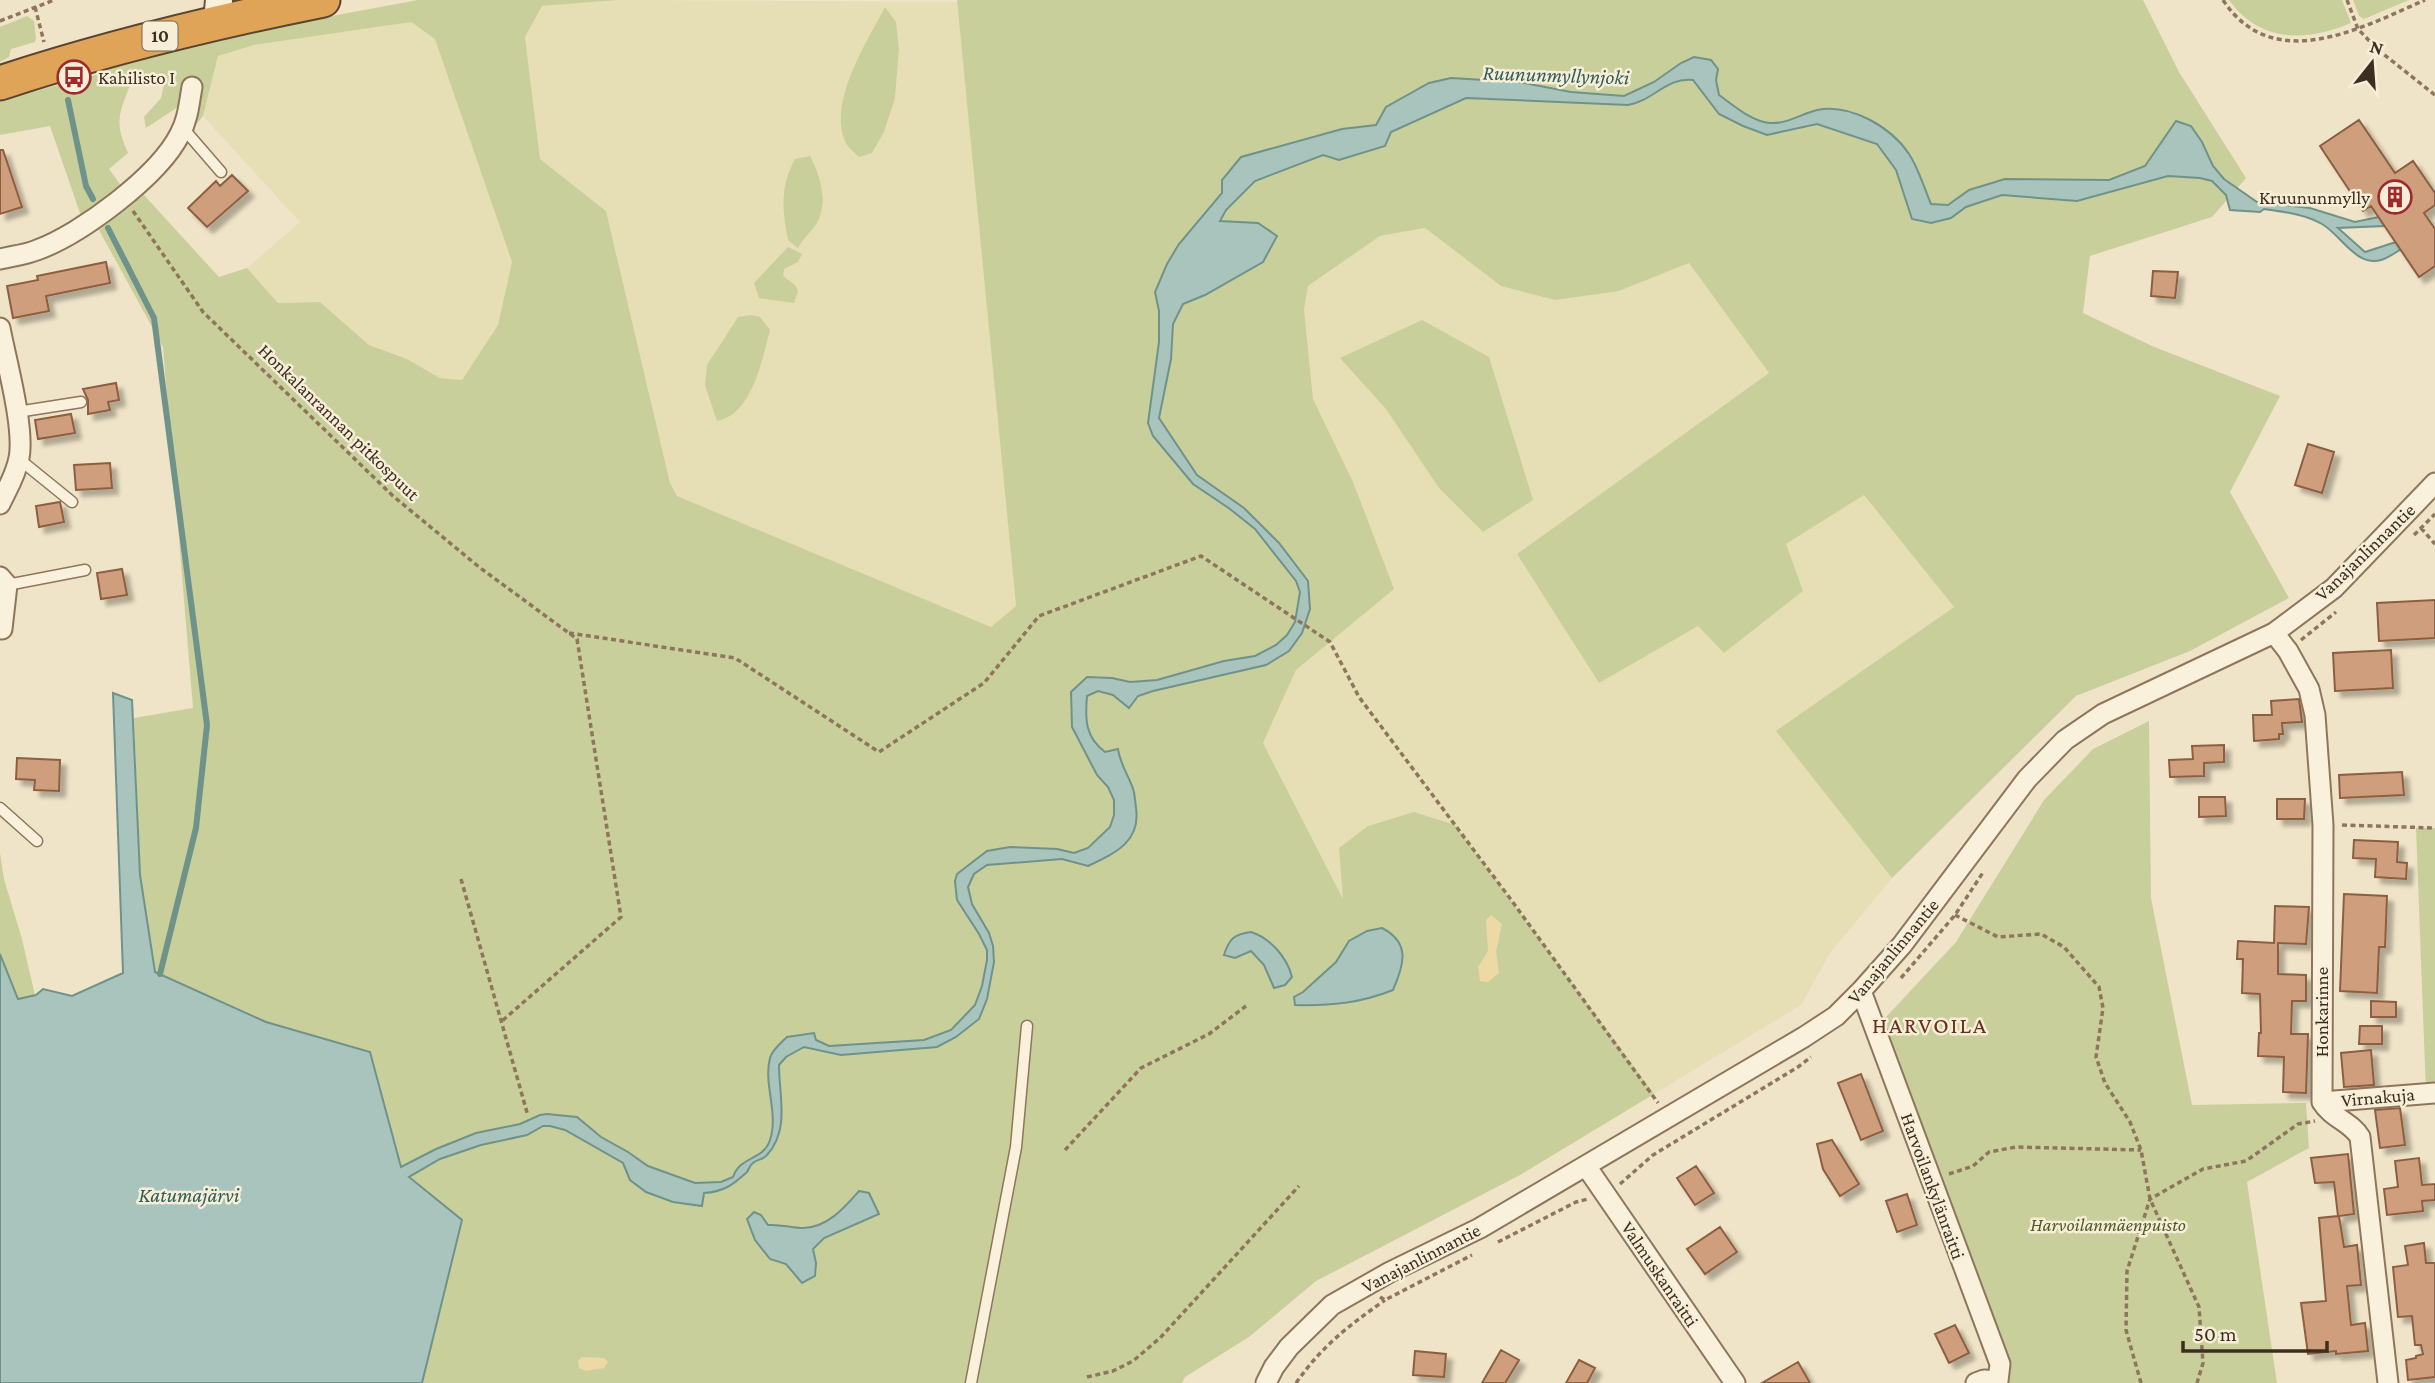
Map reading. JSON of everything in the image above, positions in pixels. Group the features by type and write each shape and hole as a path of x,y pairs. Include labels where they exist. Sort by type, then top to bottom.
{"highway":[{"name":"10","path":"0,83 118,47 218,11 323,0"}],"street":[{"path":"0,259 37,250 82,226 124,198 179,137 187,119 192,87"},
{"path":"0,328 19,425 19,459 0,504"},
{"name":"Vanajanlinnantie","path":"1266,1383 1289,1347 1332,1305 1390,1272 1480,1228 1836,1016 1902,945 2027,779 2065,740 2103,714 2274,633 2334,589 2435,483"},
{"path":"1,634 3,581"},
{"name":"Honkarinne","path":"2274,633 2300,671 2313,702 2323,825 2322,1102"},
{"name":"Harvoilankylänraitti","path":"1861,991 2000,1364 1998,1381 1984,1380 1976,1383"},
{"name":"Virnakuja","path":"2322,1102 2435,1093"},
{"path":"2322,1102 2335,1117 2360,1137 2388,1383"},
{"name":"Valmuskanraitti","path":"1586,1166 1735,1383"}],"lane":[{"path":"183,128 221,172"},
{"path":"16,412 81,402"},
{"path":"19,459 72,502"},
{"path":"3,581 85,570"},
{"path":"0,808 37,841"},
{"path":"971,1383 1016,1147 1027,1026"}],"path":[{"path":"0,21 54,0"},
{"path":"2223,0 2232,14 2264,36 2306,42 2358,29 2425,0"},
{"path":"2347,0 2358,29 2376,49 2435,95"},
{"path":"34,47 44,44 35,7"},
{"name":"Honkalanrannan pitkospuut","path":"124,198 204,312 393,496 479,567 569,633 735,658 879,752 984,683 1039,616 1200,556 1330,642 1359,697 1600,1021 1668,1117"},
{"path":"2421,528 2435,544"},
{"path":"502,1021 621,917 577,639 569,633"},
{"path":"2323,825 2435,828"},
{"path":"461,879 528,1116"},
{"path":"1955,915 1998,937 2041,934 2064,947 2099,987 2104,1009 2096,1057 2105,1083 2130,1122 2141,1150 2150,1199 2199,1307 2203,1363 2197,1383"},
{"path":"1065,1150 1141,1068 1209,1034 1246,1006"},
{"path":"2141,1383 2126,1330 2127,1271 2150,1199 2203,1169 2246,1161 2298,1124 2335,1117"},
{"path":"1931,1180 1973,1166 1989,1152 2016,1147 2141,1150"},
{"path":"1087,1377 1113,1371 1133,1361 1160,1338 1299,1186"},
{"path":"1296,1383 1317,1353 1353,1322 1385,1300"}],"shaded area":[{"path":"618,0 958,2 1016,606 991,627 677,496 670,483 606,211 540,159 525,37 542,6","holes":["885,8 896,22 899,49 895,98 884,132 873,152 859,157 843,96 855,64","782,190 818,221 805,235"]},
{"path":"411,22 435,38 512,263 498,325 462,380 440,378 407,359 369,345 320,302 278,303 247,268 300,222 203,116 218,56 254,45"},
{"path":"1425,228 1501,286 1619,291 1689,263 1769,373 1517,554 1599,683 1698,625 1724,653 1786,544 1864,495 1954,607 1777,731 1892,878 1830,953 1801,1005 1520,1175 1344,901 1263,743 1296,670 1393,589 1353,482 1313,399 1304,309 1308,286 1380,236"}],"green space":[{"path":"418,0 618,0 542,6 525,37 540,159 606,211 670,483 677,496 991,627 1016,606 957,0 2143,0 2179,72 2246,178 2212,217 2090,256 2083,313 2152,346 2280,396 2230,492 2289,598 2190,651 2076,696 1892,878 1776,731 1954,607 1864,495 1786,544 1803,591 1724,653 1698,626 1599,683 1517,554 1769,373 1689,263 1619,291 1555,300 1501,286 1425,228 1380,236 1308,286 1304,309 1313,399 1353,482 1394,589 1296,670 1263,743 1343,899 1339,848 1368,826 1414,812 1455,825 1654,1094 1520,1175 1316,1281 1249,1337 1185,1377 1182,1383 422,1383 462,1220 403,1173 370,1052 266,1022 155,972 140,875 134,718 193,708 163,347 99,230 144,195 219,277 247,268 278,303 320,302 369,345 407,359 440,378 462,380 498,325 512,262 435,39 411,22 254,45 218,56 203,116 195,126 197,85 184,103 146,128 144,117 161,98 165,79 131,83 120,118 121,133 128,153 109,169 124,190 81,216 50,126 0,135 0,101 12,97 93,76 116,65 267,28"},
{"path":"2229,0 2342,0 2351,23 2317,33 2285,35 2255,24 2241,14"},
{"path":"2353,0 2409,0 2364,19 2359,16"},
{"path":"885,7 896,22 899,49 895,98 884,132 872,153 859,157 847,145 842,129 841,111 859,55"},
{"path":"27,16 34,21 35,42 11,49 9,57 0,62 0,27"},
{"path":"810,156 820,179 821,213 798,248 788,240 784,218 785,189 795,159"},
{"path":"788,247 802,254 798,262 784,269 783,276 795,285 798,291 794,303 759,298 754,283"},
{"path":"738,317 760,317 770,330 759,370 739,408 729,417 717,421 705,385 707,365"},
{"path":"1422,320 1489,357 1533,500 1483,532 1439,488 1386,409 1340,358"},
{"name":"Harvoilanmäenpuisto","path":"2149,721 2151,898 2192,1105 2306,1103 2309,1148 2247,1182 2277,1383 2006,1383 1879,1022 1956,942 2044,800 2093,749"},
{"path":"2416,828 2435,828 2435,1092 2426,1093"},
{"path":"0,853 4,879 35,995 18,999 0,954"}],"sand":[{"path":"1491,915 1502,924 1496,952 1499,973 1488,982 1480,981 1478,967 1488,951 1486,920"},
{"path":"582,1357 604,1358 608,1362 604,1368 586,1371 579,1368 578,1361"}],"water":[{"name":"Katumajärvi","path":"1694,57 1711,60 1718,69 1716,80 1719,95 1756,120 1776,123 1817,110 1830,109 1856,114 1881,126 1909,154 1931,204 1948,205 1969,190 2005,179 2109,180 2145,166 2176,121 2191,126 2213,166 2224,179 2257,202 2310,208 2355,222 2379,217 2384,226 2338,228 2365,252 2396,242 2401,249 2381,260 2364,259 2349,249 2329,229 2309,218 2264,209 2260,212 2230,210 2226,195 2212,181 2168,176 2077,201 2002,195 1966,207 1951,218 1931,223 1912,219 1896,170 1877,144 1817,124 1767,135 1719,114 1693,80 1675,82 1646,99 1628,105 1466,98 1391,132 1385,146 1339,160 1323,155 1255,181 1226,210 1220,221 1258,223 1277,236 1263,262 1205,295 1183,304 1173,324 1171,359 1159,418 1197,475 1244,508 1279,543 1308,581 1310,609 1302,633 1289,651 1266,665 1153,691 1138,696 1129,708 1113,695 1098,691 1087,696 1087,720 1093,740 1105,752 1118,749 1133,788 1136,820 1134,830 1124,845 1088,866 1062,859 987,865 974,874 968,887 972,904 989,933 994,962 987,999 979,1019 956,1037 937,1047 841,1055 804,1047 786,1057 779,1065 782,1112 779,1135 774,1145 765,1157 752,1164 747,1172 732,1184 704,1193 702,1206 673,1202 646,1192 630,1180 623,1163 565,1130 550,1126 440,1159 409,1177 462,1220 422,1383 0,1383 0,954 18,999 36,995 43,989 72,996 123,973 113,693 132,700 140,875 155,972 266,1022 370,1052 401,1167 476,1133 520,1124 547,1114 577,1117 601,1137 648,1166 695,1183 721,1182 733,1177 741,1165 767,1147 773,1119 768,1068 773,1052 787,1037 814,1033 816,1040 829,1046 924,1040 951,1030 975,1005 982,986 987,950 957,900 957,874 987,851 1010,847 1057,849 1074,853 1088,848 1110,827 1114,815 1114,800 1108,787 1097,775 1072,727 1071,692 1087,677 1130,682 1157,680 1224,661 1255,656 1276,645 1287,635 1295,622 1300,592 1296,581 1255,529 1193,484 1153,436 1148,423 1159,342 1159,311 1155,292 1179,244 1222,193 1222,180 1241,157 1342,129 1376,125 1386,107 1429,83 1451,78 1519,82 1571,92 1624,96 1654,82"},
{"path":"1382,928 1398,940 1403,955 1393,990 1345,1003 1295,1005 1294,997 1336,962 1349,941 1367,931"},
{"path":"1251,932 1265,939 1282,956 1292,977 1285,985 1274,988 1264,965 1251,951 1235,958 1224,955 1233,938"},
{"path":"859,1191 869,1193 879,1214 824,1238 813,1249 815,1276 802,1283 786,1264 770,1259 755,1240 747,1219 754,1212 761,1215 768,1225 799,1228 820,1225 834,1216"}],"building":[{"name":"Kruununmylly","path":"2359,120 2395,173 2413,161 2435,193 2435,205 2424,213 2435,229 2435,266 2419,277 2371,206 2363,211 2320,146"},
{"path":"0,150 3,150 22,207 0,214"},
{"path":"232,175 248,191 207,227 188,208 216,181 220,186"},
{"path":"106,262 110,283 46,296 49,311 13,318 7,286 38,280 37,276"},
{"path":"2153,271 2178,272 2175,298 2151,296"},
{"path":"116,383 119,400 108,402 110,410 88,414 88,400 83,389"},
{"path":"71,414 75,433 38,439 35,420"},
{"path":"2308,444 2334,452 2322,493 2295,485"},
{"path":"110,463 112,488 76,490 74,465"},
{"path":"60,502 64,522 39,527 36,506"},
{"path":"122,569 127,595 101,599 97,573"},
{"path":"2435,600 2435,638 2379,641 2377,603"},
{"path":"2391,650 2393,688 2335,691 2333,653"},
{"path":"2299,699 2302,722 2282,723 2283,734 2279,734 2279,739 2254,741 2253,715 2272,715 2271,701"},
{"path":"2224,745 2224,762 2204,763 2204,776 2170,777 2169,760 2193,759 2192,746"},
{"path":"17,758 60,760 59,791 34,790 35,780 16,779"},
{"path":"2402,772 2404,795 2340,798 2339,775"},
{"path":"2199,797 2225,797 2226,816 2199,817"},
{"path":"2277,799 2305,799 2304,819 2277,819"},
{"path":"2354,840 2398,842 2397,862 2407,863 2406,879 2375,877 2376,859 2353,858"},
{"path":"2344,894 2387,896 2385,947 2379,947 2377,993 2340,991"},
{"path":"2275,906 2309,907 2306,944 2278,943 2278,974 2306,975 2306,1001 2292,1001 2291,1034 2308,1034 2306,1093 2283,1092 2284,1057 2258,1056 2261,1033 2260,994 2242,993 2243,959 2237,959 2238,941 2274,943"},
{"path":"2371,1001 2396,1002 2396,1017 2371,1017"},
{"path":"2360,1026 2382,1026 2382,1044 2359,1044"},
{"path":"2371,1050 2374,1085 2344,1087 2341,1053"},
{"path":"1861,1074 1883,1131 1861,1140 1838,1083"},
{"path":"2400,1108 2405,1145 2380,1148 2375,1110"},
{"path":"1832,1140 1859,1184 1840,1196 1823,1169 1817,1144"},
{"path":"2348,1154 2354,1214 2339,1216 2344,1247 2357,1245 2361,1285 2347,1286 2351,1325 2365,1323 2368,1351 2308,1354 2301,1303 2326,1301 2319,1218 2338,1216 2334,1182 2315,1183 2311,1158"},
{"path":"2419,1158 2422,1185 2435,1184 2435,1200 2422,1201 2423,1211 2387,1215 2384,1189 2398,1187 2395,1161"},
{"path":"1696,1166 1714,1193 1695,1205 1677,1178"},
{"path":"1907,1194 1917,1225 1897,1232 1886,1201"},
{"path":"1720,1227 1737,1252 1705,1274 1687,1249"},
{"path":"2424,1243 2426,1263 2435,1263 2435,1377 2408,1380 2406,1360 2423,1354 2421,1345 2415,1345 2412,1316 2398,1317 2393,1267 2408,1265 2405,1246"},
{"path":"1955,1325 1969,1353 1949,1363 1935,1334"},
{"path":"1501,1350 1519,1360 1505,1383 1482,1383"},
{"path":"1415,1351 1446,1354 1444,1377 1413,1375"},
{"path":"1579,1360 1595,1368 1587,1383 1566,1383"},
{"path":"1798,1362 1810,1383 1762,1383"}],"waterway":[{"path":"68,100 86,186 93,199"},
{"path":"108,228 154,318 207,725 196,828 160,974"}],"place":[{"name":"Kahilisto I","path":"74,77"},
{"name":"Kruununmylly","path":"2395,197"}],"district":[{"name":"HARVOILA","path":"1930,1025"}],"water label":[{"name":"Ruununmyllynjoki","path":"1556,75"}]}
